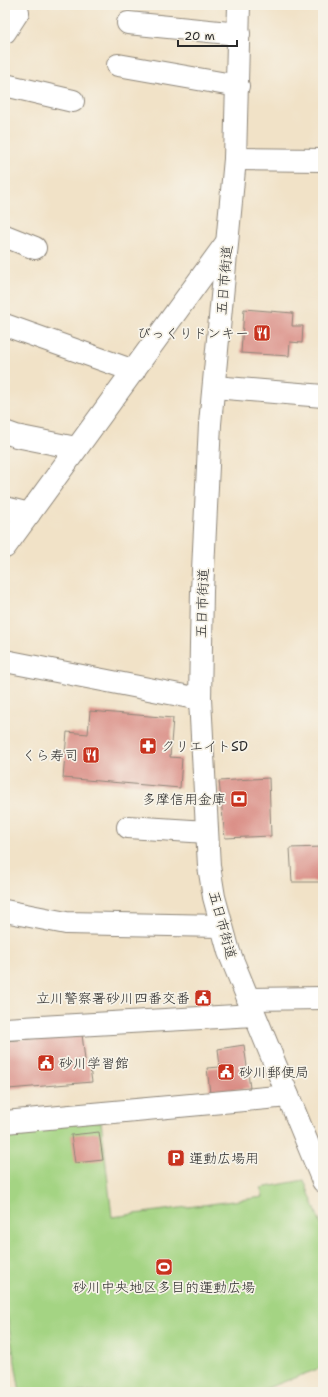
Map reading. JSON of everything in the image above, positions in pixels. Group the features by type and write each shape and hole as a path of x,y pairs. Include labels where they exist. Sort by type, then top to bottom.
{"main road":[{"path":"5,32 18,12 16,5"},
{"name":"五日市街道","path":"239,5 235,159 210,424 202,591 200,699 207,832 214,897 229,952 323,1181"},
{"path":"128,23 239,34"},
{"path":"118,64 238,86"},
{"path":"5,85 73,101"},
{"path":"235,159 323,160"},
{"path":"5,236 35,248"},
{"path":"5,547 227,242"},
{"path":"5,325 134,370"},
{"path":"214,387 323,396"},
{"path":"5,432 16,436 76,448"},
{"path":"5,508 29,514"},
{"path":"5,661 200,699"},
{"path":"128,827 207,832"},
{"path":"5,911 66,923 221,926"},
{"path":"5,1029 251,1007 323,998"},
{"path":"5,1122 288,1096"}],"green space":[{"name":"砂川中央地区多目的運動広場","path":"101,1121 112,1217 263,1197 261,1188 304,1180 323,1230 323,1367 257,1392 20,1392 5,1304 5,1130"}],"building":[{"path":"244,309 293,313 292,326 303,326 302,343 290,342 289,356 241,353"},
{"path":"90,711 173,718 170,757 182,758 180,788 63,778 67,732 88,734"},
{"path":"269,778 271,836 225,838 219,781"},
{"path":"323,847 323,882 292,882 290,848"},
{"path":"82,1034 85,1060 89,1061 92,1082 8,1089 5,1041"},
{"path":"244,1045 250,1088 210,1093 207,1068 220,1067 218,1049"},
{"path":"99,1132 103,1160 75,1163 71,1135"}],"place":[{"name":"びっくりドンキー","path":"262,333"},
{"name":"クリエイトSD","path":"148,746"},
{"name":"くら寿司","path":"91,755"},
{"name":"多摩信用金庫","path":"239,799"},
{"name":"立川警察署砂川四番交番","path":"203,998"},
{"name":"砂川学習館","path":"46,1063"},
{"name":"砂川郵便局","path":"226,1072"},
{"name":"運動広場用","path":"176,1158"},
{"name":"砂川中央地区多目的運動広場","path":"164,1267"}]}
